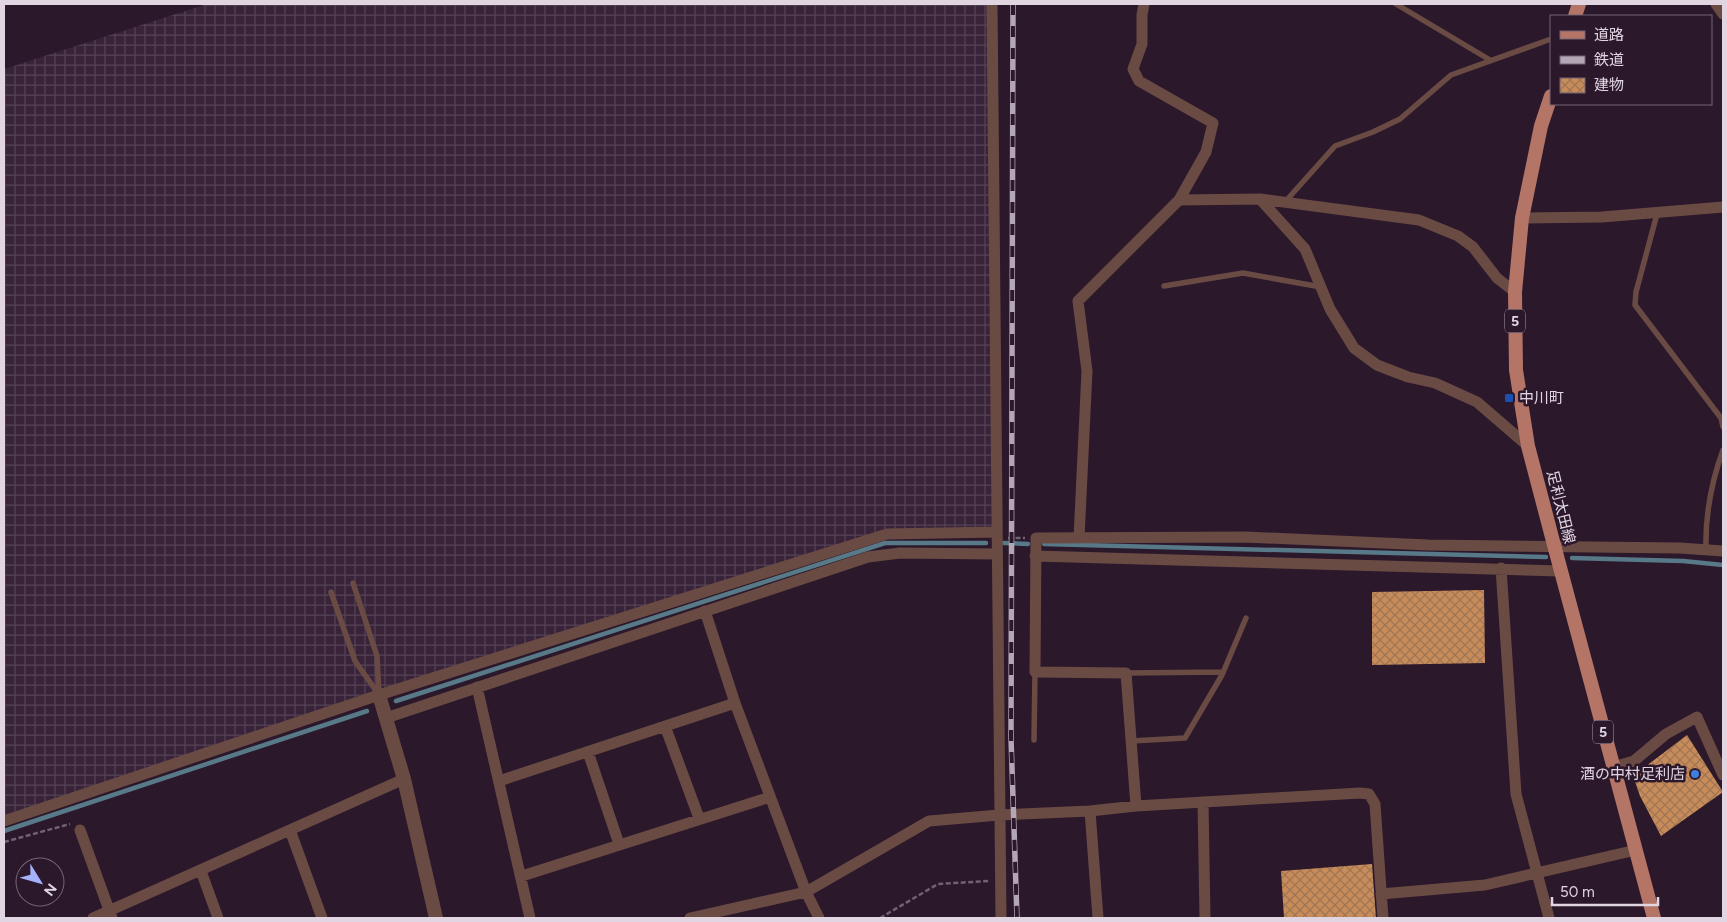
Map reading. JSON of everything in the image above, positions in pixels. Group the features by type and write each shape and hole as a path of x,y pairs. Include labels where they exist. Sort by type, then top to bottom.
{"main road":[{"name":"足利太田線","path":"1550,99 1541,126 1522,218 1515,292 1516,370 1528,446 1654,918"}],"street":[{"path":"992,4 1001,918"},
{"path":"1079,538 1086,371 1078,301 1179,200 1206,152 1213,123 1140,81 1133,69 1142,44 1144,4"},
{"path":"1716,4 1723,14"},
{"path":"1179,200 1260,199 1419,220 1458,236 1473,247 1497,278 1515,292"},
{"path":"1260,199 1305,249 1330,308 1354,348 1377,365 1408,377 1436,383 1477,402 1528,446"},
{"path":"1522,218 1657,214 1723,207"},
{"path":"4,821 379,695 887,534 997,532"},
{"path":"1136,806 1126,673 1035,672 1036,538 1245,537 1428,544 1554,545 1723,551"},
{"path":"386,718 868,557 900,553 996,554"},
{"path":"1036,556 1560,571"},
{"path":"1501,568 1516,794 1549,918"},
{"path":"705,611 735,703 806,892 819,918"},
{"path":"477,687 522,876 530,918"},
{"path":"379,695 404,779 436,918"},
{"path":"499,781 735,703"},
{"path":"1613,767 1634,761 1666,734 1697,717 1723,775"},
{"path":"665,726 699,818"},
{"path":"588,752 619,844"},
{"path":"93,918 110,914 404,779"},
{"path":"690,918 806,892 929,821 1000,815 1090,811 1136,806 1369,794 1375,804 1383,918"},
{"path":"522,876 699,818 770,797"},
{"path":"1203,802 1205,918"},
{"path":"1090,811 1098,918"},
{"path":"80,830 110,914"},
{"path":"290,830 322,918"},
{"path":"1381,894 1485,884 1636,850"},
{"path":"201,871 218,918"}],"lane":[{"path":"1396,4 1490,60"},
{"path":"1284,203 1335,146 1373,132 1400,119 1451,75 1550,38"},
{"path":"1657,214 1636,292 1635,305 1721,418 1723,427"},
{"path":"1164,286 1243,273 1321,287"},
{"path":"1706,550 1705,522 1712,479 1723,450"},
{"path":"353,583 377,656 379,695"},
{"path":"331,592 355,661 379,695"},
{"path":"1131,741 1185,738 1223,672 1246,618"},
{"path":"1034,740 1035,672"},
{"path":"1126,673 1223,672"}],"path":[{"path":"1008,538 1029,538"},
{"path":"4,842 68,823 80,830"},
{"path":"880,918 938,884 1000,880"}],"shaded area":[{"path":"207,4 992,4 997,532 887,534 4,821 4,69"}],"building":[{"path":"1484,590 1485,663 1372,665 1372,592"},
{"path":"1687,735 1723,792 1661,836 1640,796 1633,776"},
{"path":"1372,864 1376,918 1284,918 1281,871"}],"waterway":[{"path":"396,701 885,543 986,543"},
{"path":"1004,543 1028,544"},
{"path":"1044,544 1546,557"},
{"path":"1572,558 1683,561 1723,565"},
{"path":"4,831 367,711"}],"railway":[{"path":"1013,4 1011,738 1017,918"}],"place":[{"name":"中川町","path":"1509,398"},
{"name":"酒の中村足利店","path":"1695,774"}]}
